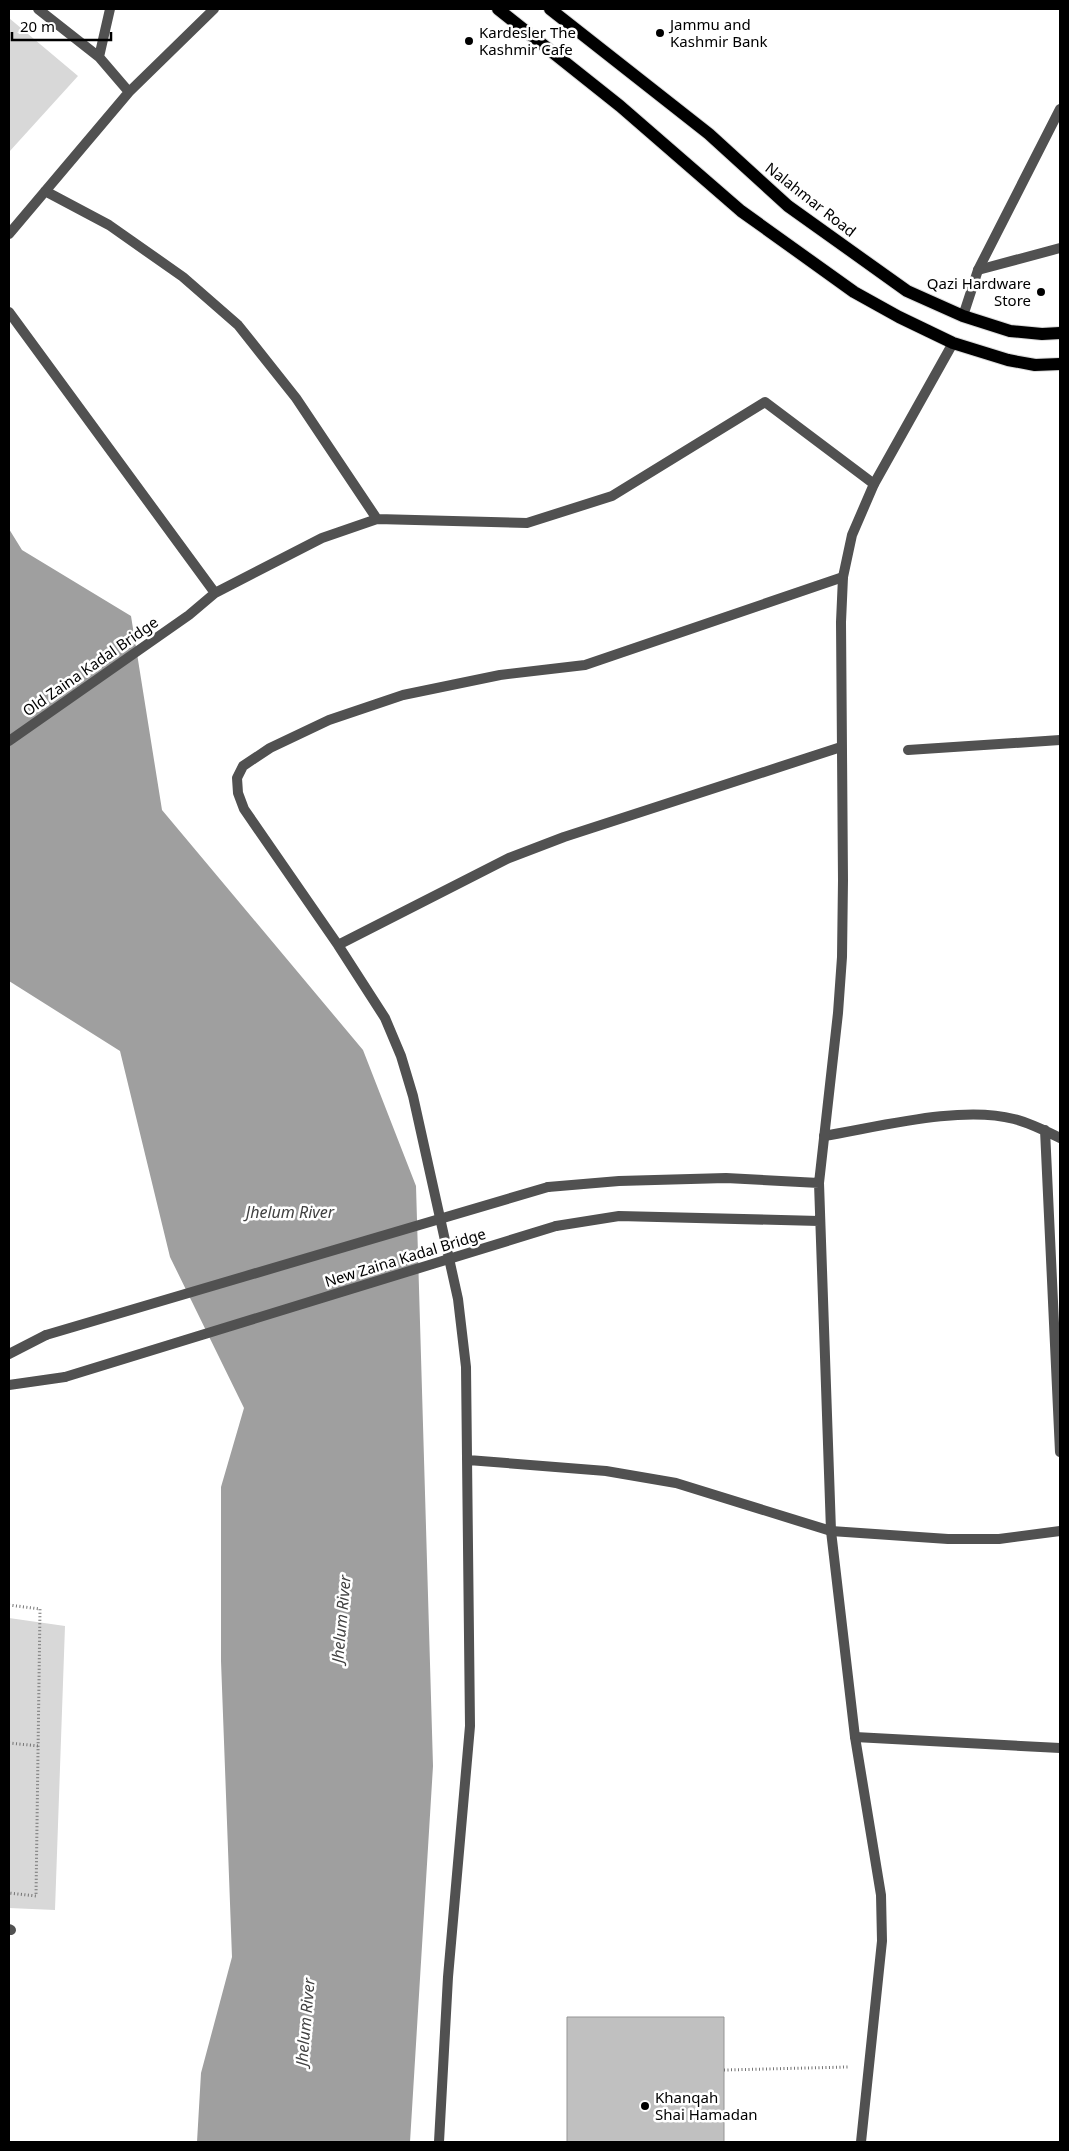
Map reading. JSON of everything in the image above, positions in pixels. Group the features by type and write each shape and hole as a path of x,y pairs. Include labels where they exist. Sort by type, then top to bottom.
{"main road":[{"path":"498,9 620,106 740,211 854,292 899,317 954,343 1008,360 1035,365 1060,364"},
{"name":"Nalahmar Road","path":"550,9 709,134 788,206 907,291 963,316 1010,331 1042,334 1060,333"}],"street":[{"path":"38,9 99,57 129,92"},
{"path":"99,57 110,9"},
{"path":"9,234 129,92 214,9"},
{"path":"963,316 978,270 1060,109"},
{"path":"45,191 116,230 183,277 238,325 296,398 377,519 527,523 612,496 765,402 874,484"},
{"path":"978,270 1060,248"},
{"path":"9,312 215,593"},
{"path":"861,2142 882,1941 881,1895 855,1737 831,1531 819,1221 819,1183 842,957 841,622 843,577 852,535 874,484 954,343"},
{"name":"Old Zaina Kadal Bridge","path":"9,741 189,615 215,593 322,538 377,519"},
{"path":"439,2142 448,1977 470,1726 466,1367 458,1299 414,1096 401,1056 385,1018 338,945 244,808 238,793 237,778 243,766 270,748 329,720 393,698 500,675 585,665 843,577"},
{"path":"908,750 1060,740"},
{"path":"338,945 509,858 564,837 841,747"},
{"path":"824,1136 948,1115 981,1114 1014,1119 1045,1130 1060,1138"},
{"path":"1045,1130 1060,1452"},
{"name":"New Zaina Kadal Bridge","path":"9,1354 46,1335 548,1187 726,1178 819,1183"},
{"name":"New Zaina Kadal Bridge","path":"9,1385 65,1377 556,1226 619,1216 819,1221"},
{"path":"468,1460 606,1471 676,1483 831,1531 948,1539 999,1539 1060,1531"},
{"path":"855,1737 1060,1748"}],"path":[{"path":"9,1605 40,1609 36,1896 9,1893"},
{"path":"9,1743 39,1746"},
{"path":"724,2070 868,2066"}],"shaded area":[{"path":"9,18 78,76 9,152"},
{"path":"9,1618 65,1626 55,1910 9,1908"}],"water":[{"name":"Jhelum River","path":"9,529 22,550 131,616 162,810 363,1050 416,1186 433,1766 410,2142 197,2142 201,2073 232,1957 221,1661 221,1487 244,1408 170,1257 120,1051 9,981"}],"building":[{"name":"Khanqah Shai Hamadan","path":"567,2017 724,2017 724,2142 567,2142"}],"place":[{"name":"Jammu and Kashmir Bank","path":"660,33"},
{"name":"Kardesler The Kashmir Cafe","path":"469,41"},
{"name":"Qazi Hardware Store","path":"1041,292"},
{"name":"Khanqah Shai Hamadan","path":"645,2106"}]}
